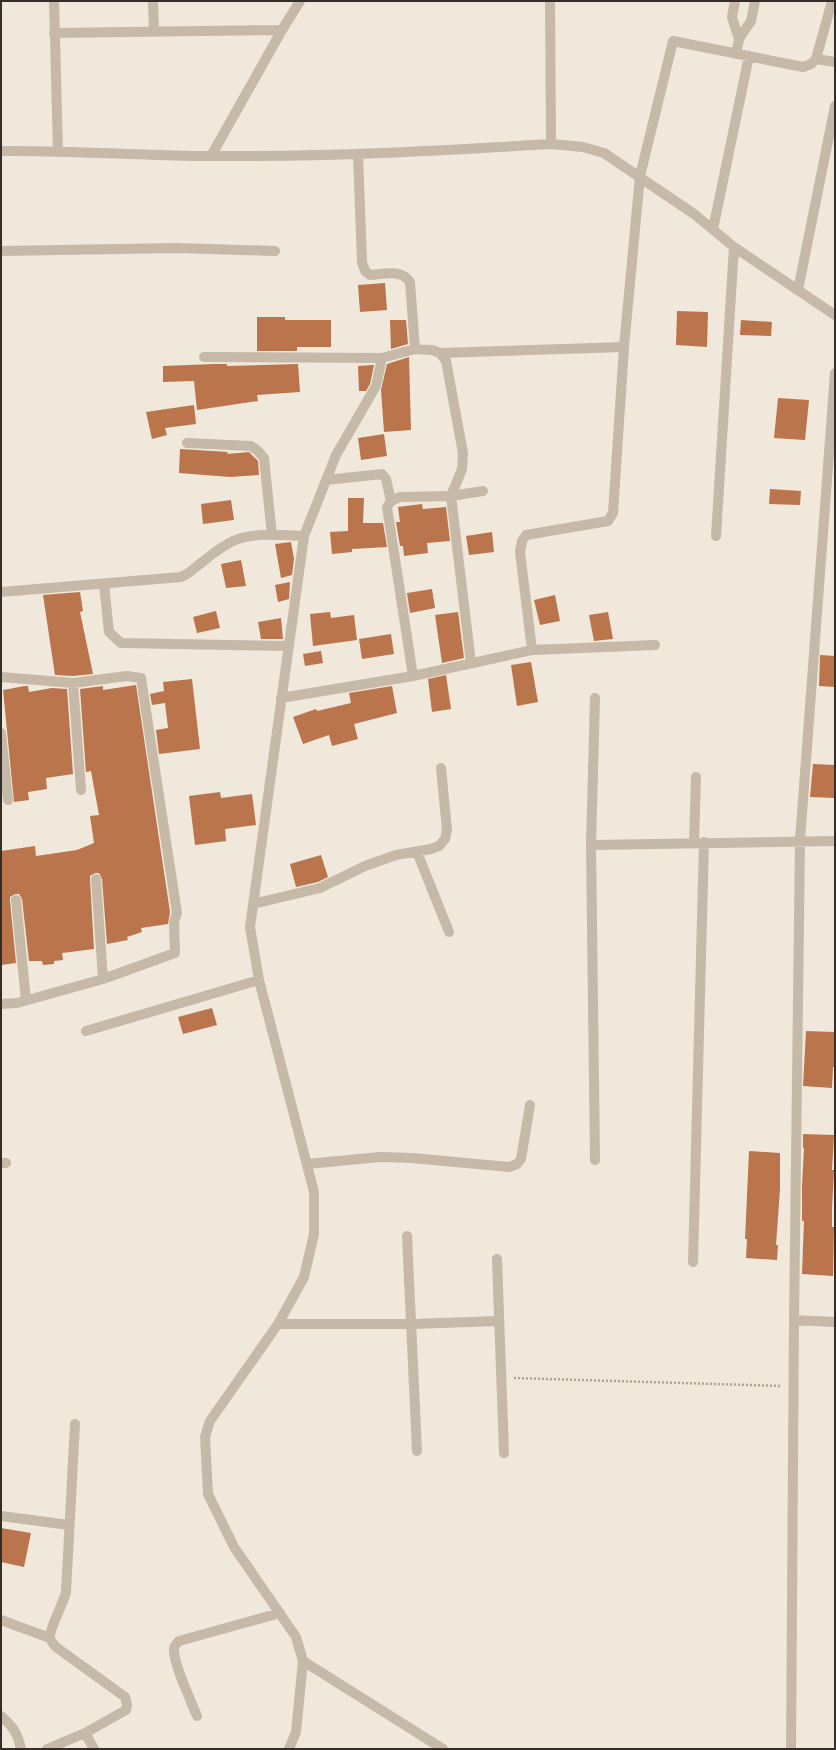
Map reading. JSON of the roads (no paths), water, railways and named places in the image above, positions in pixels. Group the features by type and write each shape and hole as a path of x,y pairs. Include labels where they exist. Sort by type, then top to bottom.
{"street":[{"path":"54,1 58,151"},
{"path":"154,1 154,32"},
{"path":"211,156 300,1"},
{"path":"550,1 551,144"},
{"path":"735,1 732,17 739,39"},
{"path":"736,54 739,39 751,20 755,1"},
{"path":"532,650 520,552 522,541 526,535 608,521 613,513 624,347 640,176 673,41 803,67 811,64 816,59 832,1"},
{"path":"54,33 282,30"},
{"path":"713,229 749,56"},
{"path":"816,59 835,62"},
{"path":"798,290 835,106"},
{"path":"1,151 58,151 211,156 358,155 551,144 583,147 604,153 640,176 713,229 734,247 835,315"},
{"path":"358,155 362,262 365,271 370,275 399,274 406,276 410,282 415,349"},
{"path":"716,536 734,247"},
{"path":"1,251 178,248 275,251"},
{"path":"204,357 382,358 415,349 432,350 440,353 624,347"},
{"path":"440,353 446,361 463,453 462,469 451,496 471,663"},
{"path":"289,1749 296,1732 303,1661 296,1636 234,1547 208,1494 205,1437 210,1421 278,1324 304,1277 314,1234 314,1192 259,980 250,927 304,536 341,445 372,396 376,386 382,358"},
{"path":"790,1749 800,840 835,373"},
{"path":"187,443 251,446 258,451 264,458 272,535"},
{"path":"326,480 382,474 386,479 391,501"},
{"path":"413,676 387,516 387,508 391,501 400,497 451,496 482,491"},
{"path":"1,592 181,577 234,540 272,535 304,536"},
{"path":"104,584 109,632 121,643 288,646"},
{"path":"281,698 413,676 532,650 655,645"},
{"path":"1,677 73,684 132,676 142,680 177,913 174,922 175,953 103,979 26,1000 1,1004"},
{"path":"73,684 82,790"},
{"path":"595,698 591,845 595,1160"},
{"path":"1,733 8,800"},
{"path":"253,904 320,888 364,866 396,855 417,852 439,846 445,839 447,830 441,768"},
{"path":"693,1262 699,843 696,777"},
{"path":"591,845 800,840 835,841"},
{"path":"417,852 449,932"},
{"path":"96,879 103,979"},
{"path":"16,900 26,1000"},
{"path":"86,1031 259,980"},
{"path":"307,1164 380,1157 412,1158 509,1166 517,1164 521,1159 530,1105"},
{"path":"407,1236 417,1451"},
{"path":"497,1259 500,1378 504,1453"},
{"path":"794,1320 835,1322"},
{"path":"278,1324 411,1324 499,1321"},
{"path":"47,1749 86,1733 126,1710 127,1705 125,1697 56,1647 50,1638 50,1631 61,1609 66,1592 75,1424"},
{"path":"1,1516 69,1525"},
{"path":"197,1716 176,1662 174,1649 175,1645 179,1641 280,1613"},
{"path":"1,1620 50,1638"},
{"path":"303,1661 443,1749"},
{"path":"1,1716 12,1725 17,1733 21,1749"},
{"path":"86,1733 94,1749"}]}
